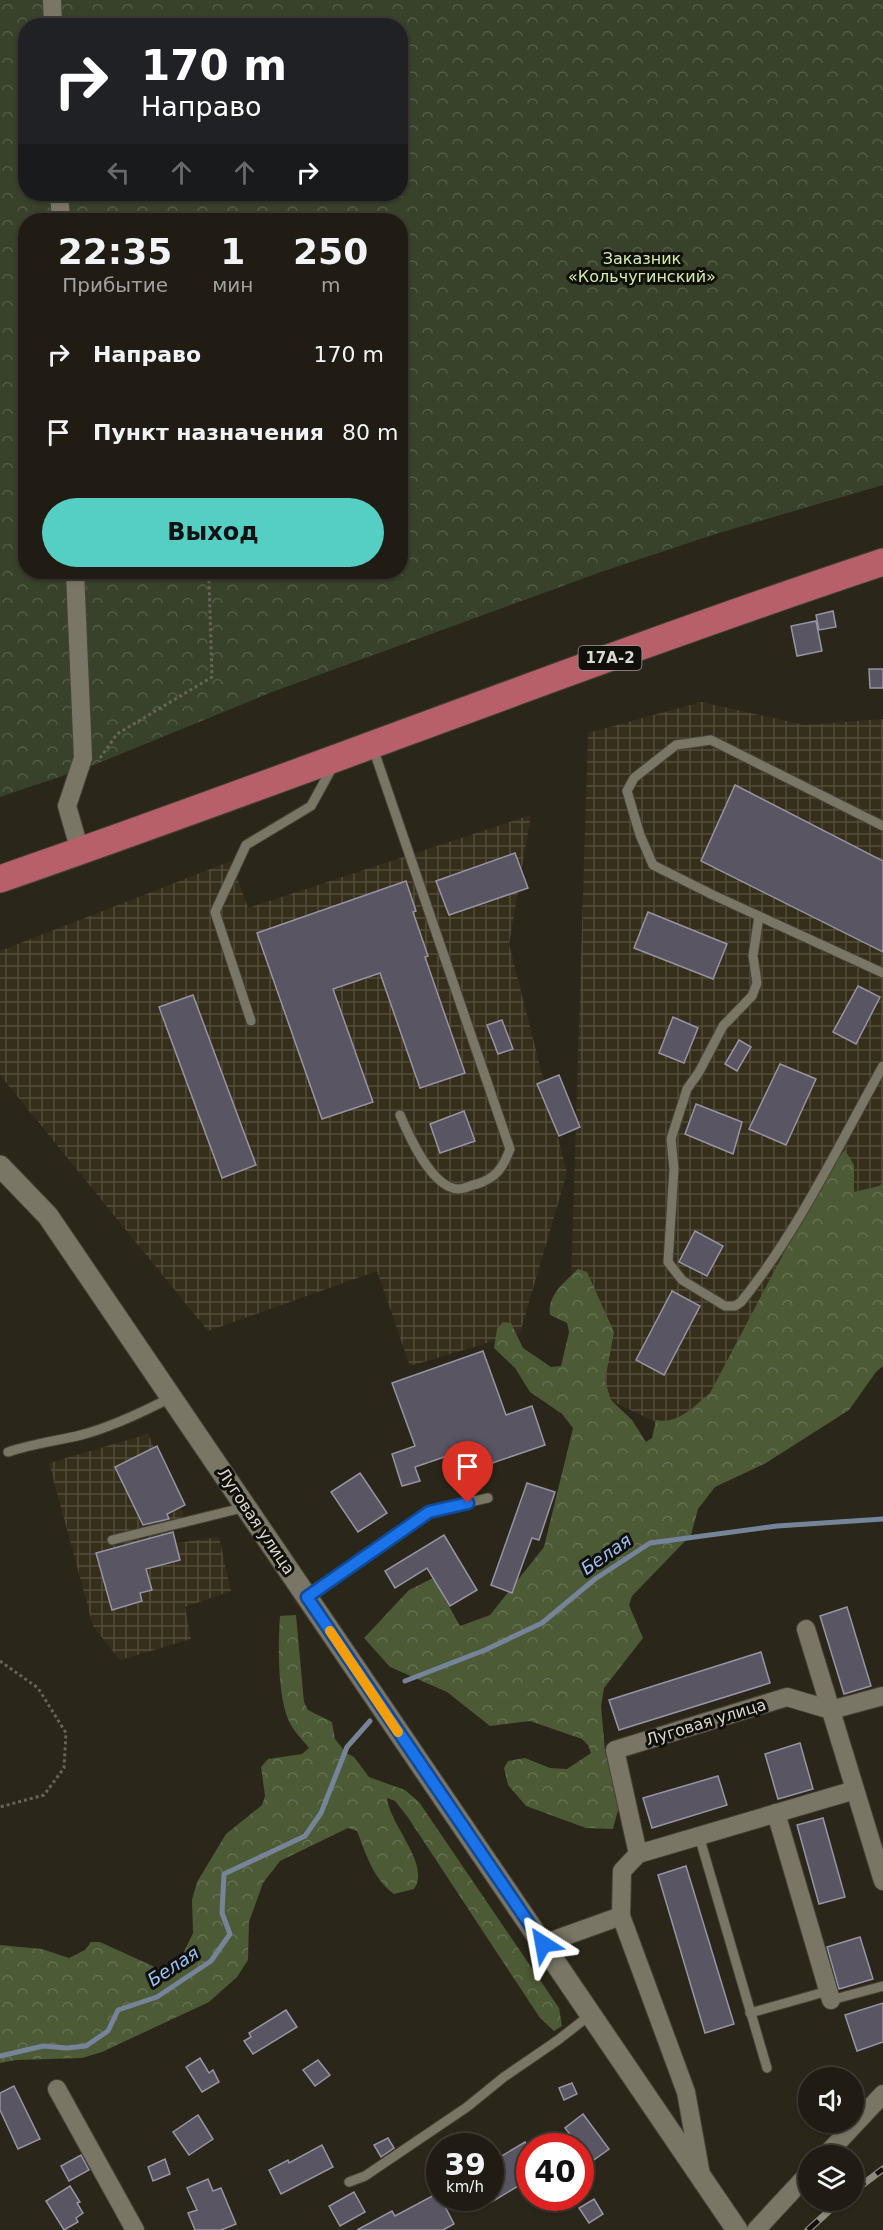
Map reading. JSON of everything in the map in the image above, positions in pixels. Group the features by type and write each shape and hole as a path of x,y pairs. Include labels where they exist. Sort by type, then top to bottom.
{"main road":[{"name":"17А-2","path":"0,879 372,746 752,606 883,562"}],"street":[{"path":"51,0 52,18"},
{"path":"75,579 83,758 67,806 80,851"},
{"name":"Луговая улица","path":"0,1166 48,1216 736,2230"},
{"path":"806,1629 883,1881"},
{"path":"831,1710 883,1695"},
{"name":"Луговая улица","path":"701,2178 686,2092 621,1916 622,1871 638,1854 615,1750 788,1696 831,1710"},
{"path":"638,1854 855,1791"},
{"path":"776,1814 829,1996"},
{"path":"543,1944 621,1916"},
{"path":"57,2089 135,2230"},
{"path":"835,2145 883,2094"},
{"path":"756,2230 798,2185"}],"lane":[{"path":"883,826 711,740 676,746 634,778 627,791 640,835 653,865 883,973"},
{"path":"372,746 510,1149 503,1167 488,1180 458,1189 442,1183 427,1167 400,1115"},
{"path":"251,1021 215,912 246,845 311,806 338,757"},
{"path":"759,916 753,956 757,983 752,996 723,1026 699,1072 687,1089 671,1139 674,1169 668,1262 682,1280 725,1306 735,1306 741,1302 767,1268 816,1189 883,1066"},
{"path":"8,1452 30,1445 82,1435 135,1416 172,1397"},
{"path":"307,1597 429,1512 488,1498"},
{"path":"112,1540 246,1507"},
{"path":"699,1836 767,2068"},
{"path":"750,2013 883,1986"},
{"path":"349,2182 365,2176 467,2107 504,2077 590,2015"}],"path":[{"path":"98,761 117,734 212,677 210,579"},
{"path":"0,1661 38,1688 66,1733 64,1768 44,1795 0,1807"}],"shaded area":[{"path":"701,702 805,725 883,719 883,1221 693,1440 568,1380 588,733"},
{"path":"531,815 509,944 567,1173 520,1333 410,1366 377,1271 208,1331 0,1075 0,951 231,861 248,908"},
{"path":"148,1434 184,1516 165,1528 171,1544 219,1537 231,1591 185,1607 191,1639 120,1660 93,1626 49,1463"}],"green space":[{"name":"Заказник «Кольчугинский»","path":"0,0 883,0 883,485 719,533 601,572 275,691 89,767 0,797"},
{"path":"845,1150 854,1165 854,1192 883,1183 883,1366 876,1372 849,1410 766,1463 715,1487 698,1509 691,1535 632,1596 629,1605 643,1638 604,1688 601,1706 605,1751 620,1803 613,1829 586,1828 526,1806 508,1785 504,1768 508,1761 525,1758 550,1768 567,1769 591,1753 588,1745 582,1739 530,1721 490,1726 447,1692 390,1667 364,1638 409,1590 433,1578 460,1626 490,1615 544,1547 573,1428 562,1414 530,1392 515,1368 494,1348 497,1329 503,1322 511,1323 523,1348 551,1367 561,1366 569,1332 567,1323 550,1315 551,1301 558,1289 578,1269 587,1272 614,1332 605,1381 611,1400 632,1420 646,1442 652,1438 656,1420 664,1421 679,1417 710,1393 827,1171"},
{"path":"296,1615 304,1702 308,1710 332,1722 335,1739 346,1753 354,1757 369,1777 405,1790 419,1802 559,2008 562,2026 554,2031 540,2018 407,1816 395,1801 387,1798 395,1821 414,1857 418,1879 414,1889 394,1894 387,1888 375,1874 357,1831 348,1828 280,1861 263,1883 249,1922 248,1960 237,1977 209,2002 102,2052 82,2058 16,2060 0,2063 0,1945 42,1949 69,1958 85,1950 91,1942 100,1942 157,1968 166,1968 181,1958 193,1933 192,1900 197,1882 226,1834 262,1805 265,1796 261,1767 268,1759 302,1754 309,1748 291,1725 286,1714 281,1687 280,1616"}],"building":[{"path":"833,611 836,627 819,630 816,615"},
{"path":"816,621 822,651 797,656 791,626"},
{"path":"869,669 883,669 883,688 870,688"},
{"path":"735,785 883,861 883,952 701,861"},
{"path":"515,853 528,888 449,915 436,881"},
{"path":"406,881 416,911 413,912 428,956 425,957 465,1073 420,1088 380,973 333,989 373,1102 322,1119 257,933"},
{"path":"648,912 727,944 713,979 634,948"},
{"path":"858,986 880,997 856,1044 833,1032"},
{"path":"193,995 256,1165 222,1178 159,1007"},
{"path":"673,1017 698,1028 684,1063 659,1053"},
{"path":"502,1020 513,1049 498,1054 487,1025"},
{"path":"739,1040 751,1047 737,1071 725,1064"},
{"path":"780,1064 816,1079 786,1145 749,1129"},
{"path":"559,1075 580,1127 559,1136 537,1084"},
{"path":"696,1104 742,1122 733,1154 685,1134"},
{"path":"464,1111 475,1141 440,1153 430,1124"},
{"path":"695,1231 723,1246 707,1276 679,1262"},
{"path":"672,1291 700,1306 664,1375 636,1360"},
{"path":"483,1351 506,1415 532,1406 545,1445 463,1473 456,1453 415,1467 420,1481 402,1486 392,1454 415,1446 392,1383"},
{"path":"157,1446 185,1505 167,1514 169,1519 143,1525 115,1467"},
{"path":"360,1473 387,1513 358,1532 331,1492"},
{"path":"527,1483 555,1492 539,1540 532,1538 512,1593 491,1585"},
{"path":"173,1532 180,1560 146,1569 152,1590 140,1593 142,1601 112,1610 96,1553"},
{"path":"444,1535 477,1590 450,1606 427,1568 395,1588 385,1571"},
{"path":"847,1607 871,1686 844,1694 820,1616"},
{"path":"761,1652 770,1683 619,1730 609,1700"},
{"path":"800,1743 813,1789 778,1799 765,1754"},
{"path":"718,1776 727,1805 652,1828 643,1798"},
{"path":"823,1818 845,1897 819,1904 797,1825"},
{"path":"686,1866 734,2024 705,2033 658,1875"},
{"path":"860,1937 873,1979 839,1989 827,1947"},
{"path":"883,2003 883,2042 857,2051 845,2015"},
{"path":"286,2010 297,2027 253,2054 244,2041 251,2037 249,2033"},
{"path":"200,2058 209,2073 213,2070 219,2082 202,2092 186,2067"},
{"path":"318,2060 330,2075 315,2086 303,2070"},
{"path":"572,2083 577,2094 564,2100 559,2088"},
{"path":"14,2086 40,2139 18,2149 0,2110 0,2093"},
{"path":"583,2114 609,2149 594,2160 594,2133 569,2133 565,2128"},
{"path":"198,2115 213,2139 189,2155 173,2132"},
{"path":"388,2138 394,2148 381,2157 374,2145"},
{"path":"322,2145 333,2167 281,2194 269,2170 288,2160 289,2163"},
{"path":"516,2147 516,2187 504,2195 504,2155"},
{"path":"81,2155 89,2170 69,2181 61,2166"},
{"path":"165,2159 170,2174 153,2181 148,2167"},
{"path":"208,2179 213,2191 221,2188 236,2224 221,2230 195,2230 188,2213 197,2210 187,2188"},
{"path":"70,2186 80,2202 77,2203 83,2213 76,2218 78,2222 64,2230 46,2201"},
{"path":"354,2192 365,2212 340,2226 329,2206"},
{"path":"426,2199 426,2211 447,2211 454,2224 443,2230 357,2230 392,2211 395,2216"},
{"path":"594,2199 603,2214 589,2223 581,2211 594,2211"}],"waterway":[{"name":"Белая","path":"405,1681 485,1650 542,1623 595,1579 650,1543 777,1526 883,1519"},
{"name":"Белая","path":"0,2056 43,2046 67,2048 86,2046 108,2031 118,2010 157,1997 211,1961 230,1934 222,1913 224,1874 305,1836 321,1813 347,1747 370,1721"}],"railway":[{"path":"864,2183 883,2169"},
{"path":"808,2230 829,2211"}],"slow traffic":[{"path":"330,1631 398,1732"}],"route":[{"path":"468,1503 429,1512 307,1597 543,1944"}]}
